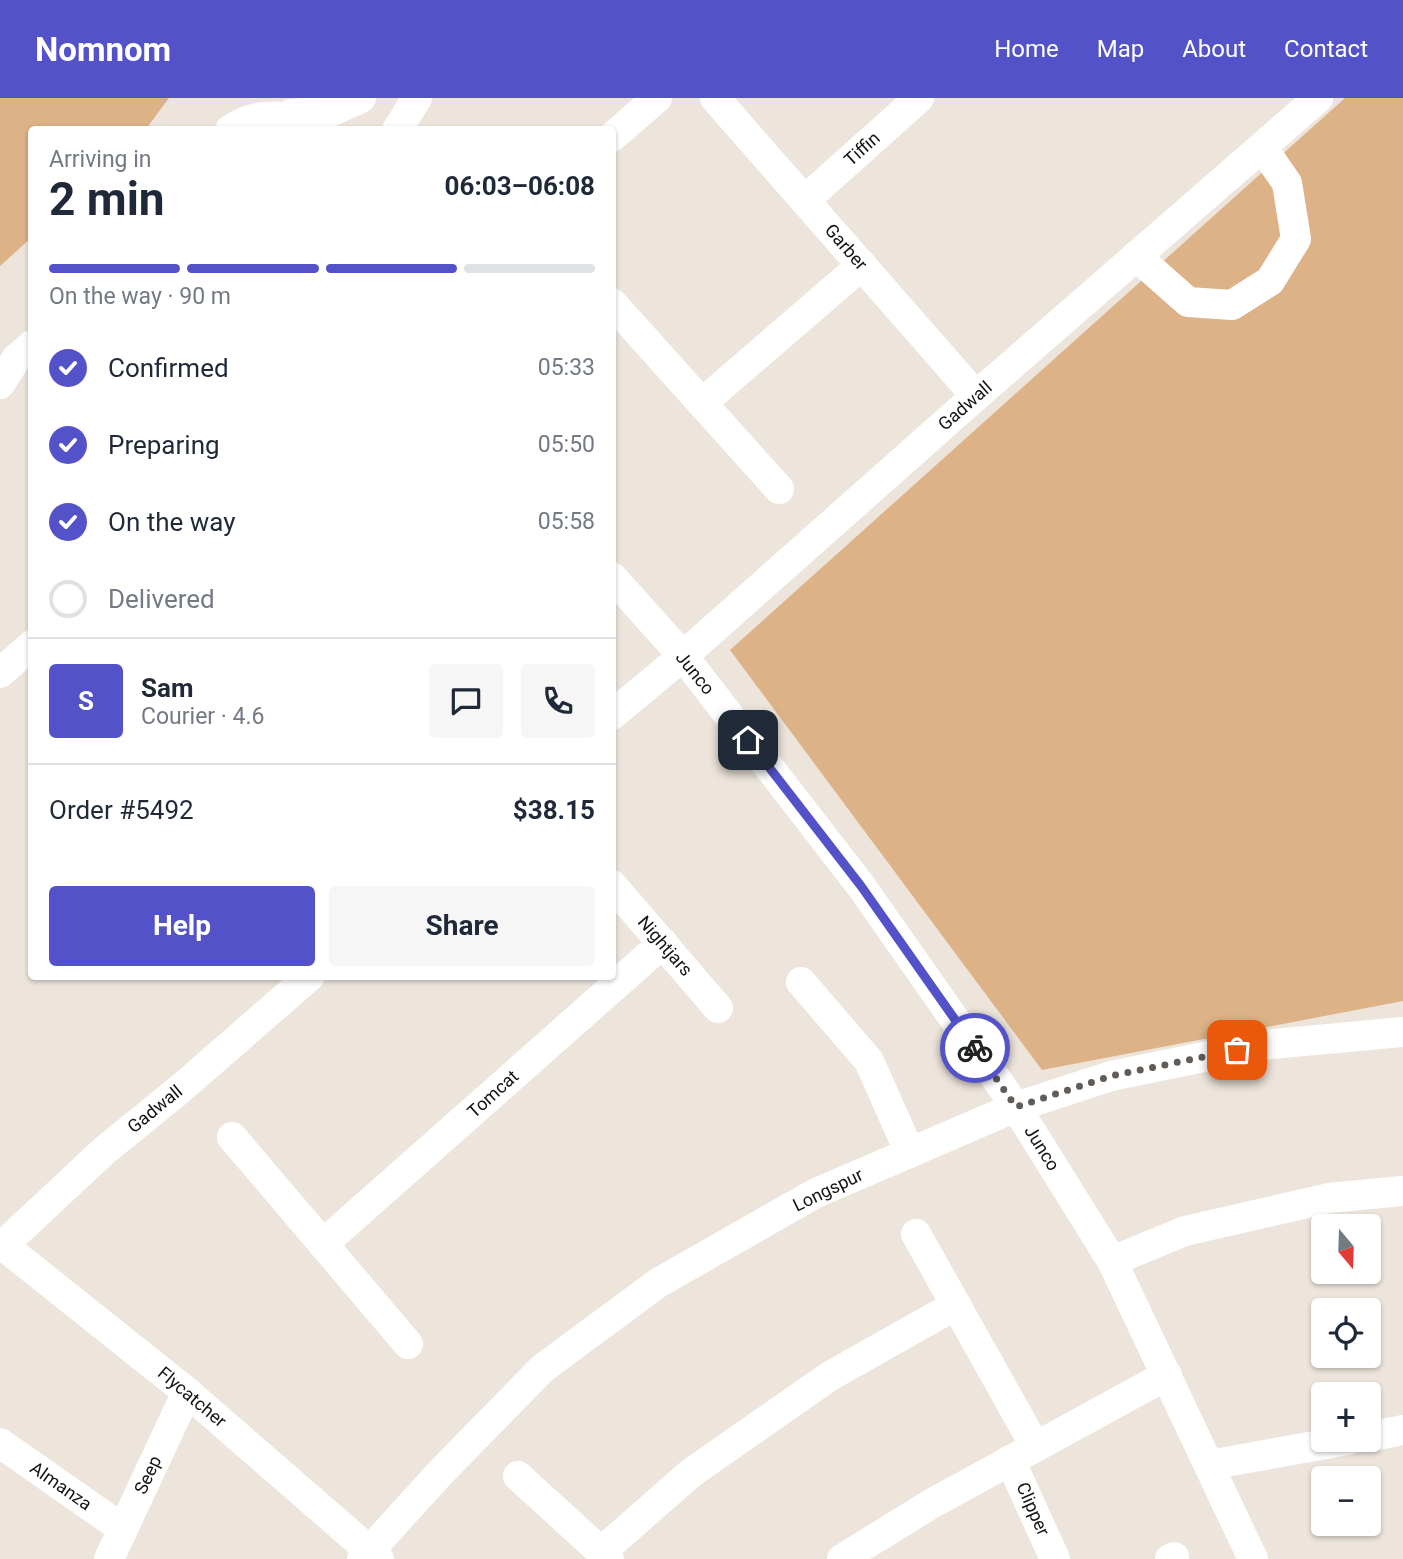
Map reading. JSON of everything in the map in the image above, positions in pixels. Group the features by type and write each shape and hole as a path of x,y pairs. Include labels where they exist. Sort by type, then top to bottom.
{"street":[{"path":"239,126 258,118 332,111 361,98"},
{"path":"400,126 417,98"},
{"path":"616,134 657,98"},
{"name":"Garber","path":"715,98 976,396"},
{"name":"Tiffin","path":"805,200 919,98"},
{"name":"Gadwall","path":"616,712 683,656 1318,98"},
{"path":"278,115 315,126"},
{"path":"1136,256 1188,302 1232,305 1270,281 1296,239 1287,183 1262,147"},
{"path":"702,403 862,265"},
{"path":"616,307 779,489"},
{"path":"0,386 16,359 28,348"},
{"path":"0,386 28,376"},
{"name":"Junco","path":"616,581 683,656 861,886 1016,1107 1112,1261 1253,1559"},
{"path":"0,673 28,648"},
{"name":"Nightjars","path":"616,890 718,1008"},
{"name":"Tomcat","path":"323,1244 663,943"},
{"name":"Gadwall","path":"1,1245 105,1150 179,1090 305,980"},
{"path":"801,982 869,1061 910,1153"},
{"name":"Longspur","path":"370,1556 543,1368 659,1283 816,1193 1016,1107 1111,1076 1262,1045 1403,1032"},
{"path":"232,1137 408,1344"},
{"path":"1112,1261 1185,1231 1329,1198 1403,1191"},
{"name":"Clipper","path":"916,1234 956,1305 1023,1453 1055,1559"},
{"name":"Flycatcher","path":"1,1245 187,1392 370,1556"},
{"path":"518,1476 605,1555 691,1473 830,1376 956,1305"},
{"path":"842,1559 931,1504 1167,1375"},
{"name":"Seep","path":"109,1559 187,1392"},
{"path":"1381,1434 1403,1430"},
{"name":"Almanza","path":"0,1443 123,1529"},
{"path":"1209,1465 1311,1447"}],"shaded area":[{"path":"0,98 169,98 148,126 28,126 28,241 0,266"},
{"path":"1345,98 1403,98 1403,1001 1042,1070 730,650"}],"way so far":[{"path":"975,1048 1016,1107 1111,1076 1237,1050"}],"route":[{"path":"748,740 861,886 975,1048"}]}
